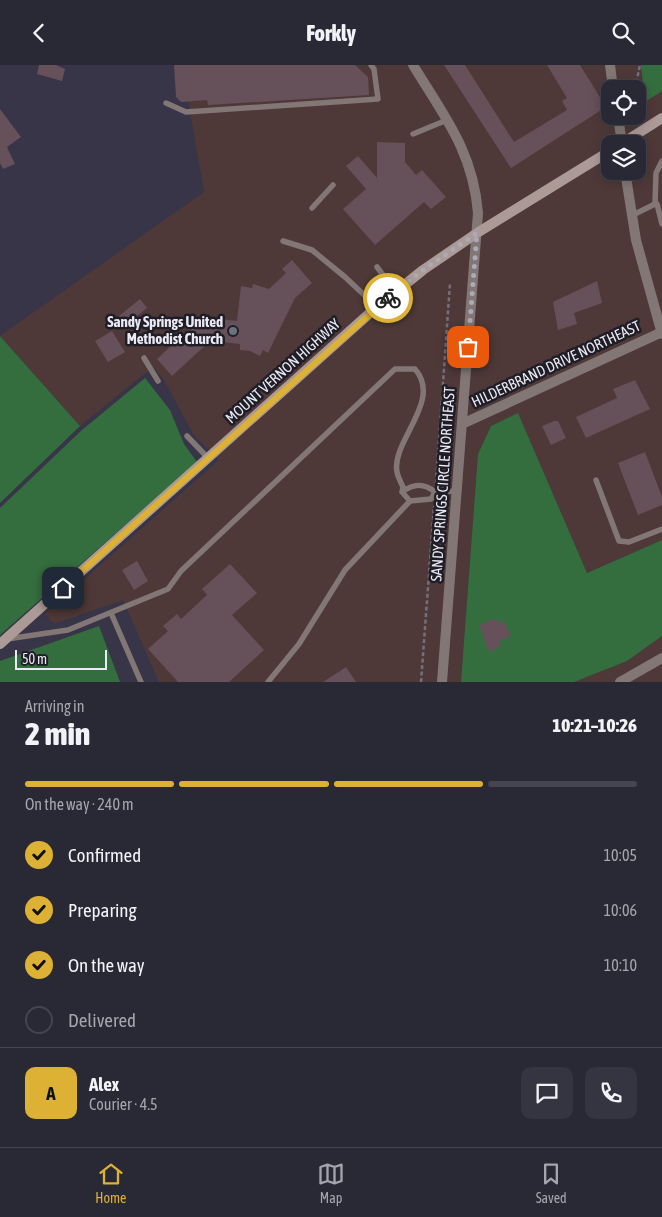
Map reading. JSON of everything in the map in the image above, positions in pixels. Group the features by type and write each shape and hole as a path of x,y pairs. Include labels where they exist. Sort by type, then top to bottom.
{"street":[{"name":"SANDY SPRINGS CIRCLE NORTHEAST","path":"413,65 464,148 476,191 477,233 442,682"},
{"path":"610,65 612,80"},
{"path":"636,135 662,118"},
{"name":"MOUNT VERNON HIGHWAY","path":"2,641 377,307 477,233 601,157"},
{"path":"626,180 631,216 662,333"},
{"name":"HILDERBRAND DRIVE NORTHEAST","path":"462,424 662,333"},
{"path":"620,682 662,658"}],"lane":[{"path":"166,103 186,112 378,99 374,69 371,65"},
{"path":"412,133 447,120"},
{"path":"662,161 656,173 658,204 662,225"},
{"path":"312,208 333,185"},
{"path":"631,216 658,204"},
{"path":"283,241 312,250 377,307"},
{"path":"377,267 396,292"},
{"path":"144,359 158,381"},
{"path":"2,641 68,631 168,589 181,571 395,369 406,367 415,369 421,376 424,392 412,429 398,457 397,472 403,487 402,492 410,501"},
{"path":"188,436 208,458"},
{"path":"596,480 618,541 629,542 662,529"},
{"path":"402,492 412,485 427,485 436,492 457,491"},
{"path":"268,682 299,644 346,570 410,501 431,499 436,492"},
{"path":"111,613 141,682"}],"path":[{"path":"636,80 640,65"}],"shaded area":[{"path":"182,65 662,65 662,540 587,573 518,413 491,426 478,454 461,682 159,682 123,600 54,624 45,614 219,460 193,434 164,380 153,367 80,426 0,336 204,192"},
{"path":"662,636 662,682 574,682 627,661"}],"green space":[{"path":"641,65 662,65 662,91 646,101 646,80 643,80"},
{"path":"0,336 80,426 0,503"},
{"path":"145,378 170,410 184,444 197,462 0,635 0,508 82,430"},
{"path":"518,413 587,573 662,540 662,636 627,661 574,682 461,682 478,454 491,426"},
{"path":"99,626 120,682 0,682 0,661"}],"building":[{"path":"39,65 56,65 65,69 62,81 37,74"},
{"path":"174,65 355,65 368,77 369,95 208,105 207,100 181,102 176,97"},
{"path":"444,65 465,65 514,142 567,110 562,101 567,98 547,65 580,65 601,99 601,110 511,168"},
{"path":"0,109 21,137 7,147 15,164 3,169 0,163"},
{"path":"377,142 405,143 405,162 416,175 422,170 446,197 431,209 424,202 375,245 343,209 366,189 346,166 358,156 377,178"},
{"name":"Sandy Springs United Methodist Church","path":"292,260 312,283 295,298 268,353 263,350 260,356 250,351 240,350 240,344 210,341 172,376 157,359 202,317 237,321 241,286 252,288 253,284 269,289 286,273 282,269"},
{"path":"597,281 602,303 574,313 577,324 558,330 553,302"},
{"path":"140,299 147,308 126,325 119,316"},
{"path":"112,331 125,352 108,362 95,341"},
{"path":"635,380 650,409 586,438 576,417 617,398 613,389"},
{"path":"558,421 566,438 551,445 542,426"},
{"path":"645,452 662,497 662,505 638,515 618,463"},
{"path":"137,561 148,581 134,590 122,570"},
{"path":"230,564 257,593 232,615 264,650 229,682 178,682 148,649 168,631 163,626 177,614 181,619 207,595 202,589"},
{"path":"496,618 498,623 504,621 511,636 499,641 501,646 489,652 479,625"},
{"path":"346,667 356,682 323,682"}],"way so far":[{"path":"388,298 423,270 477,233 468,347"}],"place":[{"name":"Sandy Springs United Methodist Church","path":"233,331"}],"route":[{"path":"63,588 388,298"}]}
